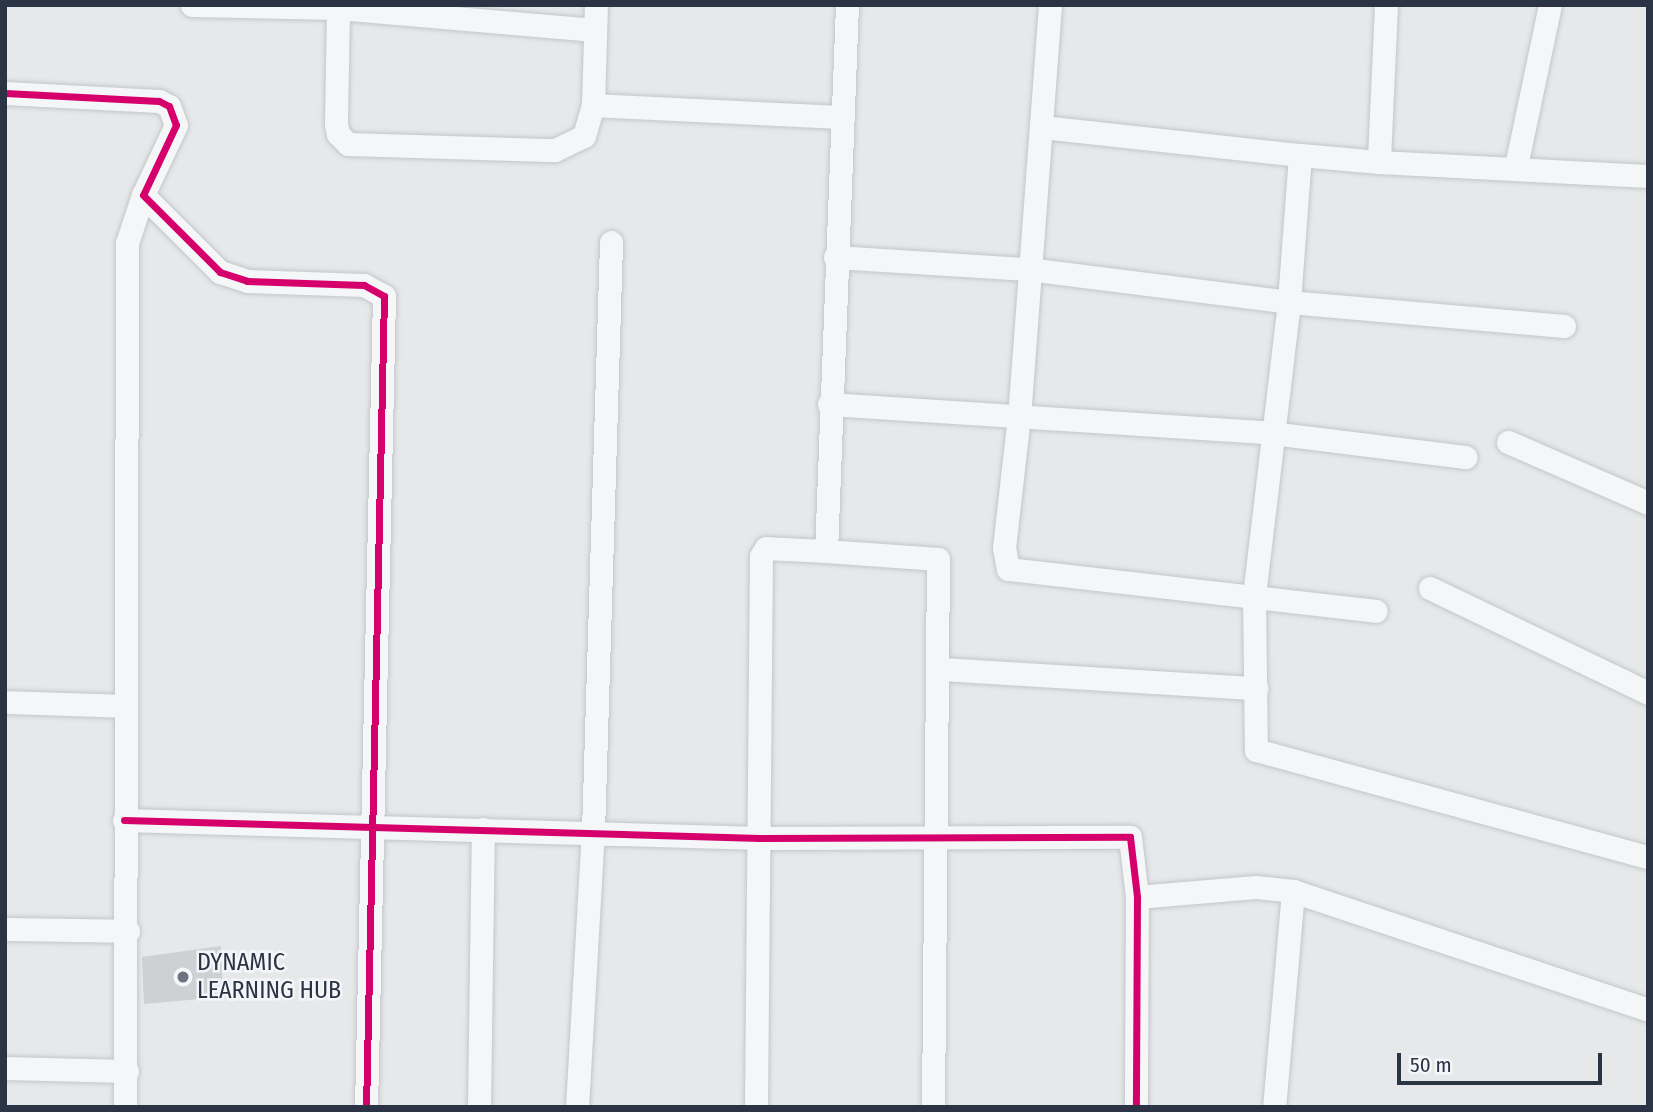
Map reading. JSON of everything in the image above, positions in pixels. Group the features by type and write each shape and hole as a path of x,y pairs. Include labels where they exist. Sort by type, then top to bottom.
{"street":[{"path":"192,5 393,9 595,30"},
{"path":"338,8 336,124 338,134 348,144 555,150 584,136 593,105 596,5"},
{"path":"825,551 839,117 846,5"},
{"path":"1050,5 1019,416 1004,547 1008,569 1376,611"},
{"path":"1379,162 1386,5"},
{"path":"1516,166 1550,5"},
{"path":"5,93 159,101 169,106 176,125 143,195 127,243 124,820 128,930 125,1107"},
{"path":"593,105 839,117"},
{"path":"1042,127 1379,162 1516,166 1648,176"},
{"path":"1300,155 1289,302 1254,595 1256,750 1648,857"},
{"path":"143,195 220,272 233,278 364,285 384,296 366,1107"},
{"path":"577,1107 593,832 611,242"},
{"path":"835,257 1028,269 1289,302 1564,326"},
{"path":"829,404 1272,433 1466,457"},
{"path":"1508,442 1648,503"},
{"path":"755,1107 762,552 766,548 938,559 941,669 932,838 933,1107"},
{"path":"1430,588 1648,693"},
{"path":"941,669 1255,688"},
{"path":"5,702 125,706"},
{"path":"124,820 373,824 760,838 1130,837 1137,897 1136,1107"},
{"path":"479,1107 483,829"},
{"path":"1137,897 1256,887 1293,891 1648,1010"},
{"path":"1274,1107 1293,891"},
{"path":"5,929 128,930"},
{"path":"5,1068 127,1071"}],"building":[{"name":"DYNAMIC LEARNING HUB","path":"221,946 223,997 144,1004 142,957"}],"cycle path":[{"path":"5,93 159,101 169,106 176,125 143,195 220,272 247,281 364,285 384,296 366,1107"},
{"path":"124,820 760,838 1130,837 1137,897 1136,1107"}],"place":[{"name":"DYNAMIC LEARNING HUB","path":"183,977"}]}
